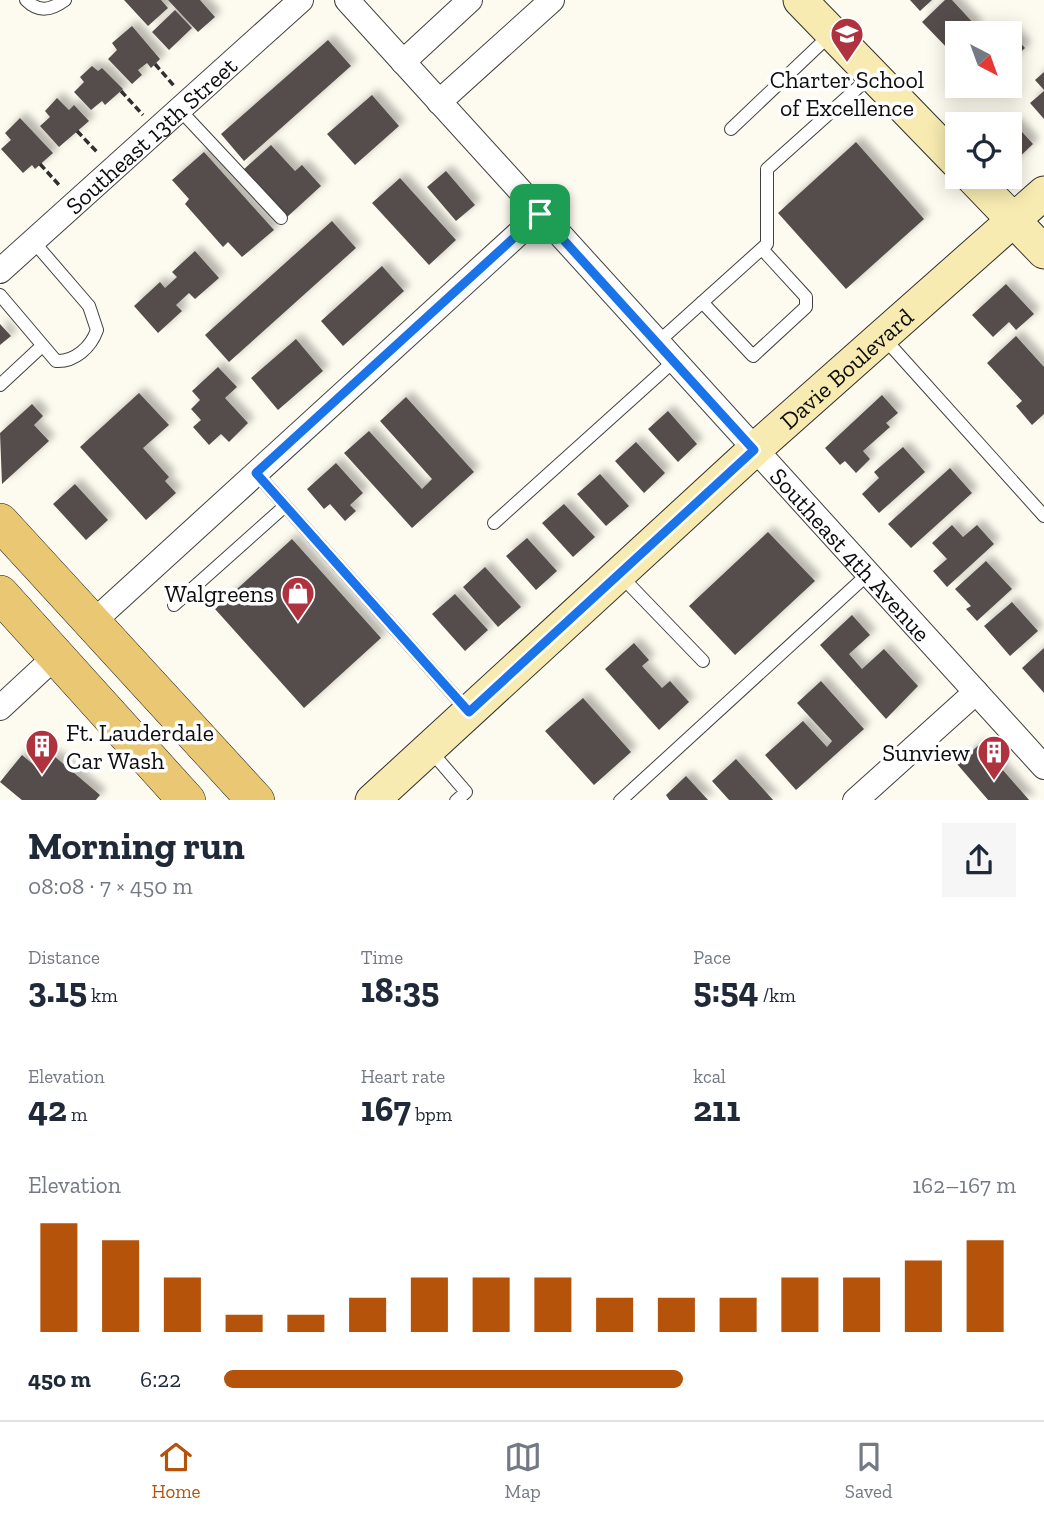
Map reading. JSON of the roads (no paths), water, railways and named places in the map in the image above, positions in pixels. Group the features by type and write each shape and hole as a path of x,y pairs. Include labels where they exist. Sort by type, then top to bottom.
{"main road":[{"path":"800,0 945,149"},
{"path":"984,189 1044,252"},
{"name":"Davie Boulevard","path":"372,800 754,450 1044,193"},
{"path":"0,522 256,800"},
{"path":"0,594 187,800"}],"street":[{"name":"Southeast 13th Street","path":"0,271 301,0"},
{"name":"Southeast 4th Avenue","path":"347,0 1044,767"},
{"path":"403,62 470,0"},
{"path":"439,102 552,0"},
{"path":"92,623 540,214"},
{"path":"4,698 56,656"},
{"path":"855,800 976,692"}],"lane":[{"path":"26,0 36,9 43,10 65,0"},
{"path":"731,129 832,33"},
{"path":"657,343 767,244 767,169 873,74"},
{"path":"183,105 281,218"},
{"path":"0,295 56,361 66,362 86,347 97,330 89,306 33,241"},
{"path":"702,302 753,356 792,323 806,307 806,297 762,249"},
{"path":"882,337 1044,516"},
{"path":"0,385 42,346"},
{"path":"494,523 674,361"},
{"path":"256,473 469,712"},
{"path":"174,605 285,506"},
{"path":"619,574 703,661"},
{"path":"620,800 868,574"},
{"path":"428,749 465,798"}],"place":[{"name":"Charter School of Excellence","path":"847,64"},
{"name":"Walgreens","path":"298,623"},
{"name":"Ft. Lauderdale Car Wash","path":"42,776"},
{"name":"Sunview","path":"994,782"}]}
